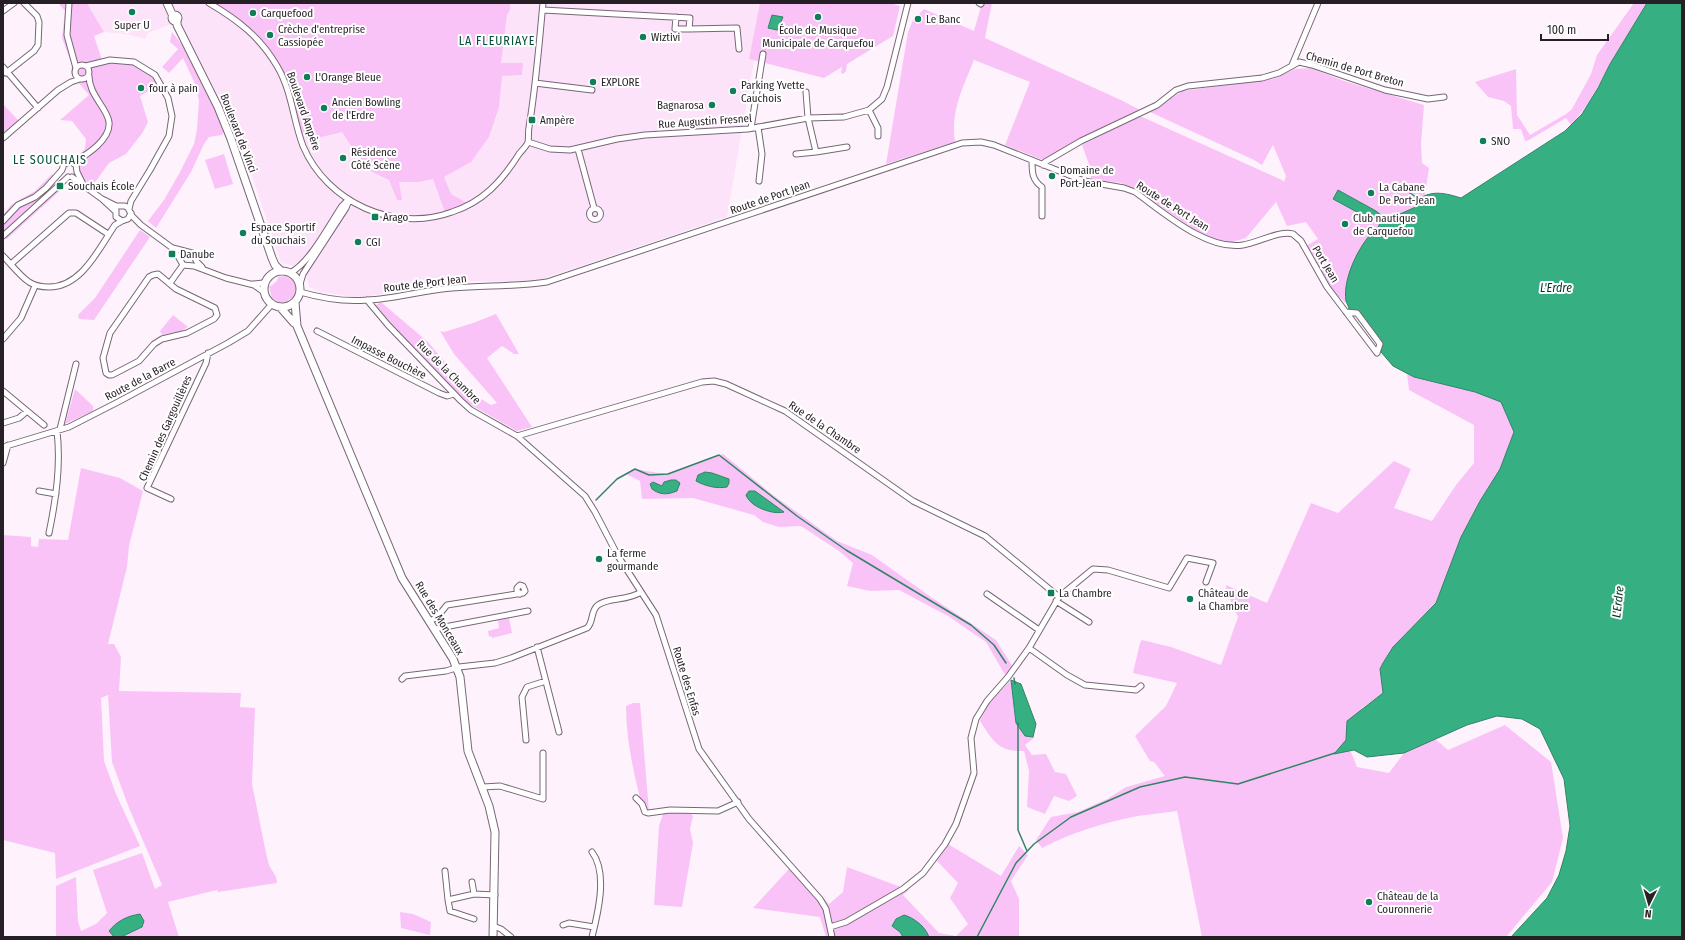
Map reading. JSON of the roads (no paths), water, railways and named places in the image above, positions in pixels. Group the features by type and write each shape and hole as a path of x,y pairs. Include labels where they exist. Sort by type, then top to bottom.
{"main road":[{"name":"Boulevard de Vinci","path":"167,3 232,139 272,258 275,266 281,271"},
{"name":"Boulevard de Vinci","path":"269,277 273,266 272,258"},
{"path":"281,271 290,273 296,278 300,288 294,302 288,306 280,307 272,304 265,293 265,286 269,277 281,271"},
{"name":"Rue des Monceaux","path":"294,302 297,326"},
{"name":"Rue des Monceaux","path":"280,307 288,314 297,326 402,578 457,668 468,750 492,814 495,832 493,937"}],"street":[{"path":"3,11 14,3"},
{"path":"6,73 34,51 38,46 39,22 37,16 24,3"},
{"path":"69,3 67,35 76,68 71,82"},
{"name":"Boulevard Ampère","path":"209,3 224,11 246,27 264,46 283,76 290,95 303,145 310,160 328,183 349,200 374,212 397,218 419,219 448,214 461,209 488,193 509,170 528,142 543,3"},
{"name":"Rue Augustin Fresnel","path":"528,142 550,149 578,149 617,139 645,135 751,128 808,118 844,117 869,110 882,100 887,87 908,3"},
{"path":"1292,65 1318,3"},
{"path":"543,10 690,18 689,29"},
{"path":"676,17 675,29 737,28 739,49"},
{"path":"71,53 84,65 89,73 92,90"},
{"path":"751,128 763,54"},
{"path":"76,68 104,60 129,61 152,72 165,90 170,104 171,126 167,141 131,201 126,208 116,214"},
{"name":"Chemin de Port Breton","path":"1044,164 1081,141 1157,105 1176,90 1188,86 1262,78 1279,72 1299,62 1385,90 1428,99 1444,96"},
{"path":"3,138 58,90 71,82 81,80 89,73 94,64"},
{"path":"3,68 38,108"},
{"path":"3,236 70,177 84,156 101,141 109,128 106,114 92,90 75,74"},
{"path":"535,83 592,90"},
{"path":"806,92 808,118 816,152"},
{"path":"869,110 878,128 878,136"},
{"path":"758,127 762,154 759,181"},
{"name":"Route de Port Jean","path":"300,288 340,299 367,300 450,288 527,285 547,282 962,143 976,142 987,143 1084,180 1136,192 1196,234 1215,242 1228,245 1243,245 1285,234"},
{"path":"796,154 847,147"},
{"path":"578,149 594,208"},
{"path":"1032,160 1032,174 1035,182 1042,188 1042,216"},
{"path":"3,221 18,205 46,188 62,170 66,163 76,168 84,186"},
{"path":"62,170 64,175 70,177 102,199 122,221"},
{"path":"102,199 126,208 141,225 171,248 180,258 183,265"},
{"path":"290,273 305,261 342,206 349,200"},
{"path":"300,288 303,274 346,208 349,200"},
{"path":"126,208 128,219"},
{"path":"11,264 69,212 76,213 108,234"},
{"path":"115,225 116,214"},
{"path":"3,256 23,277 35,286 62,286 74,279 86,268 115,225 128,219 141,225"},
{"name":"Port Jean","path":"1285,234 1290,233 1297,237 1322,279 1346,312 1377,353 1380,344 1369,329 1357,314 1346,312"},
{"path":"171,248 192,253 204,269"},
{"path":"180,258 184,252"},
{"path":"192,265 195,259"},
{"path":"183,265 192,265 248,283 258,287 265,293"},
{"path":"170,283 183,265"},
{"path":"153,274 158,274 170,283 176,289 215,308 217,315 188,333 162,339 154,344 139,360 112,375 108,375 106,373 103,358 110,333 149,277 153,274"},
{"path":"248,283 258,284 269,277"},
{"path":"3,339 21,318 35,286"},
{"name":"Rue de la Chambre","path":"367,300 388,325 471,410 517,436 702,382 714,381 726,384 785,410 913,501 985,536 1057,599 1089,622"},
{"name":"Route de la Barre","path":"5,446 58,430 118,402 248,331 272,304"},
{"path":"1362,333 1369,329"},
{"name":"Impasse Bouchère","path":"317,331 439,393 447,396 454,394"},
{"name":"Chemin des Gargouillères","path":"171,499 147,488 206,363 208,353"},
{"path":"49,533 59,466 58,430 76,364"},
{"path":"3,391 26,412 44,425"},
{"path":"3,423 19,418 26,412"},
{"name":"Route des Enfas","path":"517,436 585,496 656,615 697,743 705,758 753,824 820,899 826,908 832,937"},
{"path":"3,463 5,446"},
{"path":"39,491 56,494"},
{"path":"830,927 846,922 903,889 922,873 945,844 956,824 974,772 971,738 976,719 1029,648 1057,599 1093,569 1108,570 1169,588 1187,558 1213,563 1206,582"},
{"path":"402,679 405,676 495,663 537,648 589,626 594,609 599,604 631,597 641,592"},
{"path":"429,622 438,616 447,605 520,594"},
{"path":"987,594 1039,630"},
{"path":"434,629 528,611"},
{"path":"537,648 559,732"},
{"path":"1029,648 1067,675 1085,685 1136,690 1141,686"},
{"path":"526,740 522,697 527,687 546,681"},
{"path":"482,787 500,786 543,799 543,753"},
{"path":"636,798 642,804 645,812 652,813 670,810 718,811 738,802"},
{"path":"592,852 599,863 600,884 600,901 592,937"},
{"path":"445,871 450,911 474,920"},
{"path":"472,882 474,894"},
{"path":"448,900 474,894 494,895"},
{"path":"563,925 570,923 594,927"},
{"path":"493,926 501,929 510,937"}],"water":[{"name":"L'Erdre","path":"1647,3 1682,3 1682,937 1511,937 1547,898 1559,875 1566,851 1570,826 1564,779 1540,729 1522,719 1497,716 1467,725 1404,753 1367,757 1354,750 1334,754 1346,740 1347,721 1383,693 1380,669 1393,647 1436,603 1461,537 1480,501 1500,469 1514,432 1501,402 1475,392 1414,377 1393,366 1381,352 1381,343 1357,311 1349,310 1346,301 1347,282 1354,260 1366,240 1379,226 1380,220 1376,218 1368,218 1333,199 1338,190 1376,211 1385,218 1391,218 1418,206 1422,197 1427,195 1442,193 1461,198 1565,131 1582,114"},
{"path":"772,15 783,17 780,24 781,29 777,30 768,28"},
{"path":"705,472 729,479 727,487 711,487 696,481 698,475"},
{"path":"676,480 680,483 677,491 670,493 664,494 658,492 652,489 650,484 653,482 662,486 664,482"},
{"path":"749,491 755,491 784,512 779,513 768,511 752,503 746,495"},
{"path":"1011,680 1021,684 1036,724 1033,737 1025,736 1016,723"},
{"path":"140,914 144,921 142,927 121,937 114,937 109,931 115,924 131,916"},
{"path":"904,915 919,923 925,929 929,937 903,937 900,932 892,926 896,919"}],"waterway":[{"path":"1410,193 1420,200"},
{"path":"596,500 617,479 635,469 649,475 668,474 719,455 797,516 846,550 971,625 994,645 1006,663"},
{"path":"1014,678 1015,684"},
{"path":"1018,723 1018,830 1027,851"},
{"path":"977,937 1016,863 1034,844 1071,817 1140,787 1185,777 1238,784 1335,753"}],"place":[{"name":"Super U","path":"132,12"},
{"name":"Carquefood","path":"253,13"},
{"name":"École de Musique Municipale de Carquefou","path":"818,17"},
{"name":"Le Banc","path":"918,19"},
{"name":"Crèche d'entreprise Cassiopée","path":"270,35"},
{"name":"Wiztivi","path":"643,37"},
{"name":"L'Orange Bleue","path":"307,77"},
{"name":"EXPLORE","path":"593,82"},
{"name":"four à pain","path":"141,88"},
{"name":"Parking Yvette Cauchois","path":"733,91"},
{"name":"Bagnarosa","path":"712,105"},
{"name":"Ancien Bowling de l'Erdre","path":"324,108"},
{"name":"Ampère","path":"532,120"},
{"name":"SNO","path":"1483,141"},
{"name":"Résidence Côté Scène","path":"343,158"},
{"name":"Domaine de Port-Jean","path":"1052,176"},
{"name":"Souchais École","path":"60,186"},
{"name":"La Cabane De Port-Jean","path":"1371,193"},
{"name":"Arago","path":"375,217"},
{"name":"Club nautique de Carquefou","path":"1345,224"},
{"name":"Espace Sportif du Souchais","path":"243,233"},
{"name":"CGI","path":"358,242"},
{"name":"Danube","path":"172,254"},
{"name":"La ferme gourmande","path":"599,559"},
{"name":"La Chambre","path":"1051,593"},
{"name":"Château de la Chambre","path":"1190,599"},
{"name":"Château de la Couronnerie","path":"1369,902"}],"district":[{"name":"LA FLEURIAYE","path":"497,41"},
{"name":"LE SOUCHAIS","path":"50,160"}]}
